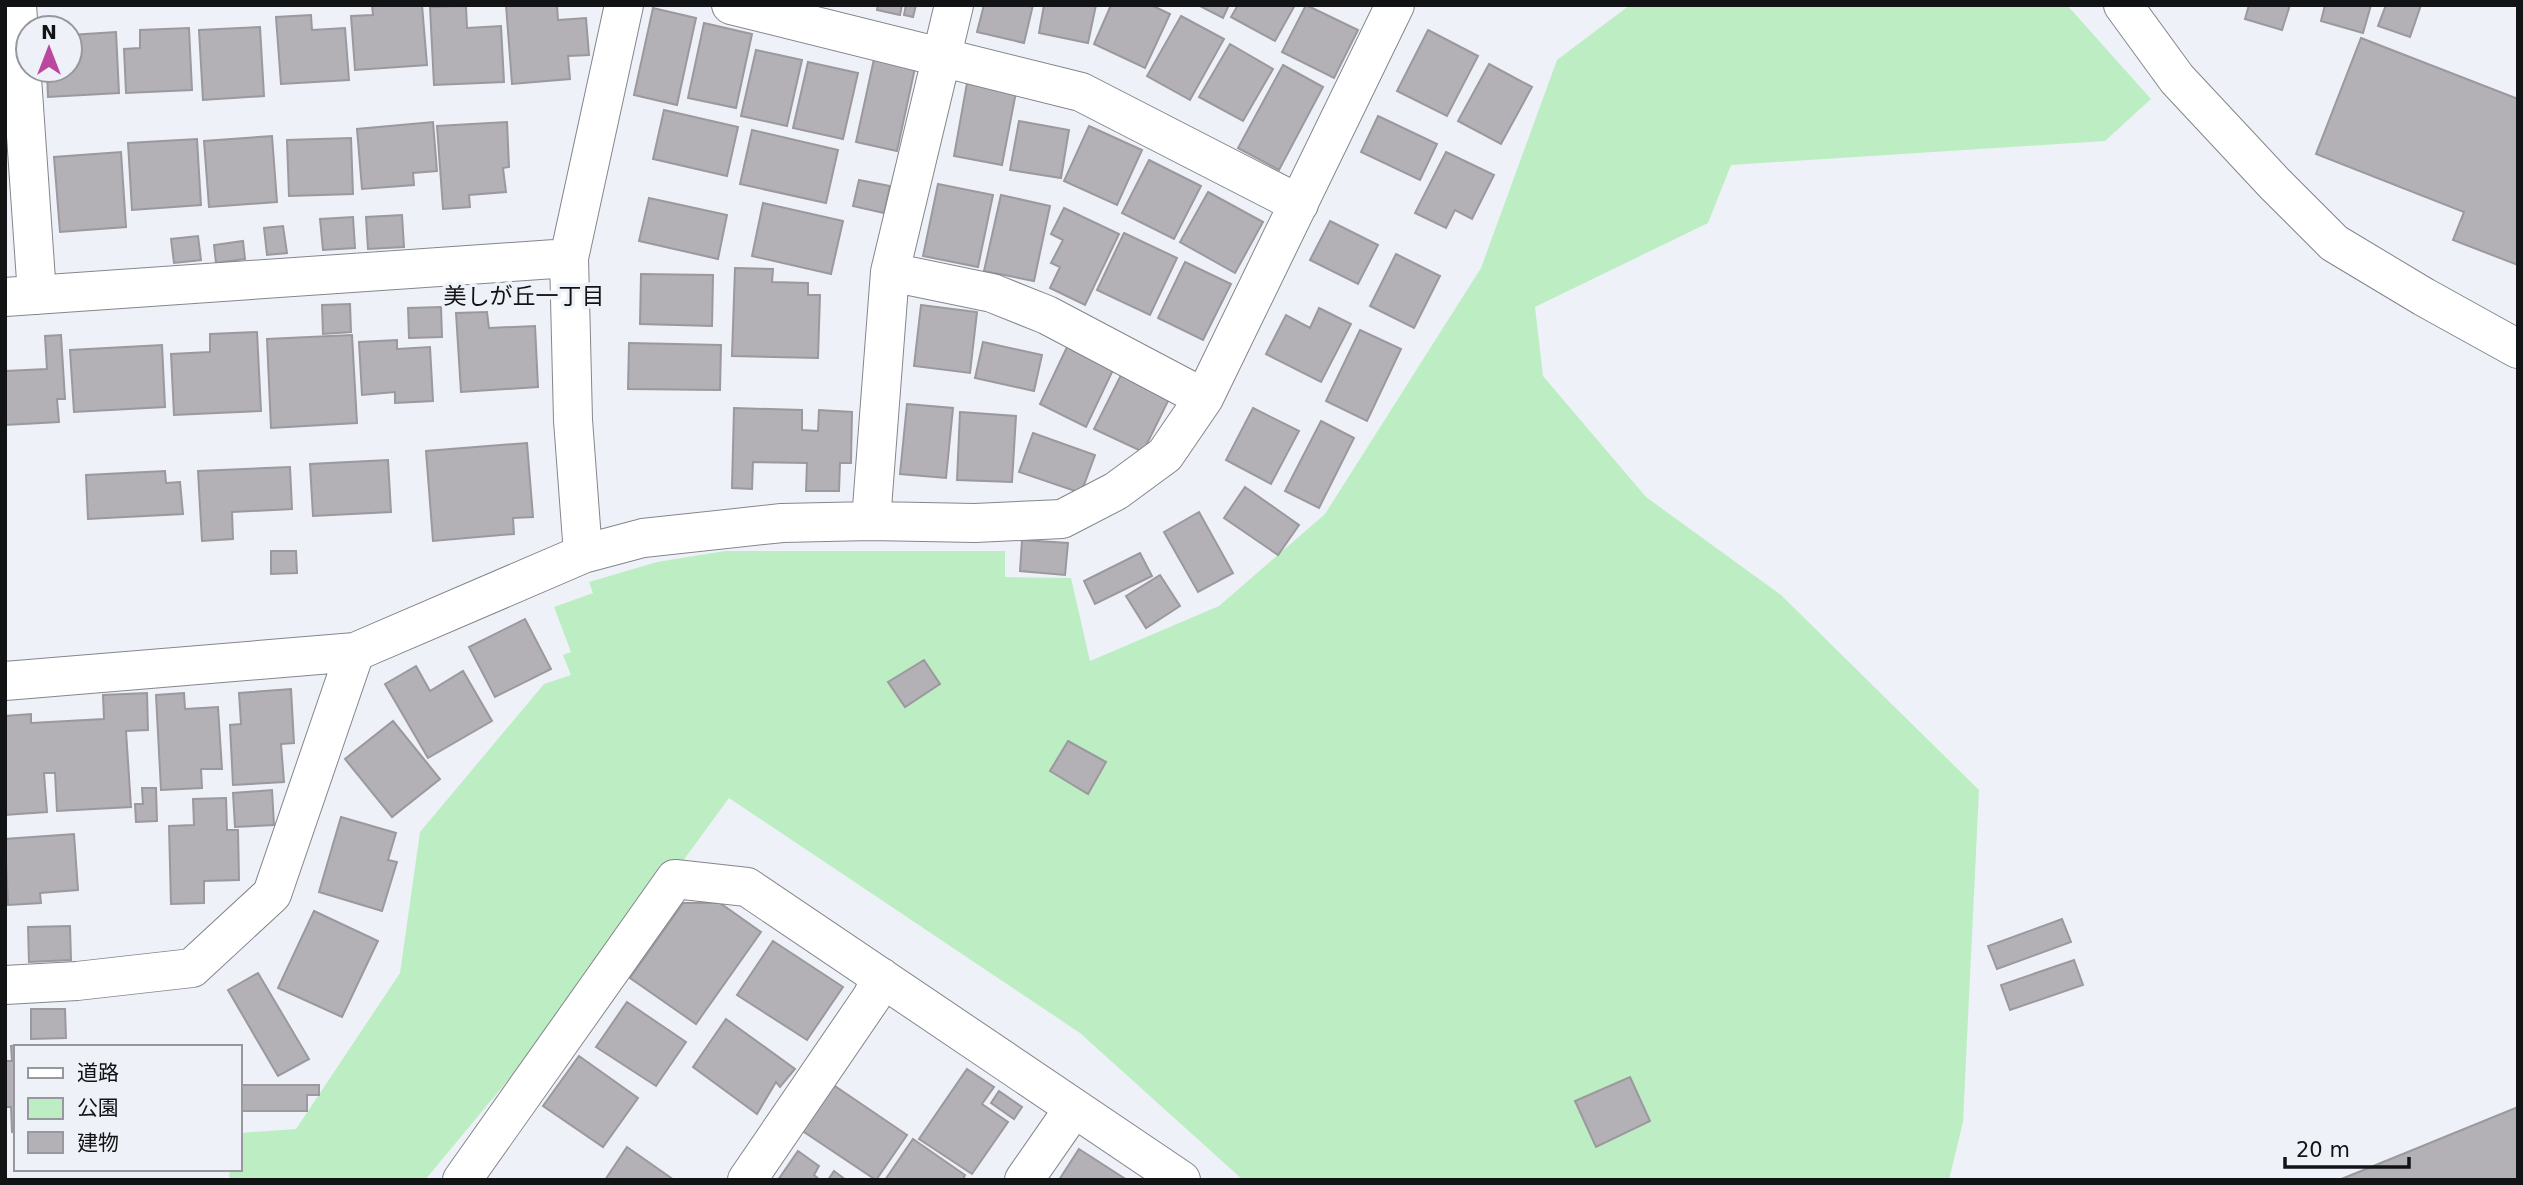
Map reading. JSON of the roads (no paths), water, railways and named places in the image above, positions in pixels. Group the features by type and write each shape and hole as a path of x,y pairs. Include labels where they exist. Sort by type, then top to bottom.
{"street":[{"path":"17,5 21,296 569,258"},
{"path":"583,554 573,420 569,258 624,5"},
{"path":"731,5 1081,92 1298,204"},
{"path":"871,521 890,272 954,5"},
{"path":"5,681 355,652 583,554 657,537 782,523 975,523 1062,519 1116,491 1165,455 1204,398 1395,5"},
{"path":"2123,5 2177,79 2274,184 2334,243 2424,298 2518,349"},
{"path":"890,272 992,293 1047,314 1204,398"},
{"path":"5,985 77,981 192,968 272,894 355,652"},
{"path":"462,1180 675,879 747,887 1181,1180"},
{"path":"747,1180 872,997 881,977"},
{"path":"1024,1180 1074,1108"}],"district":[{"name":"美しが丘一丁目","path":"524,296"}]}
